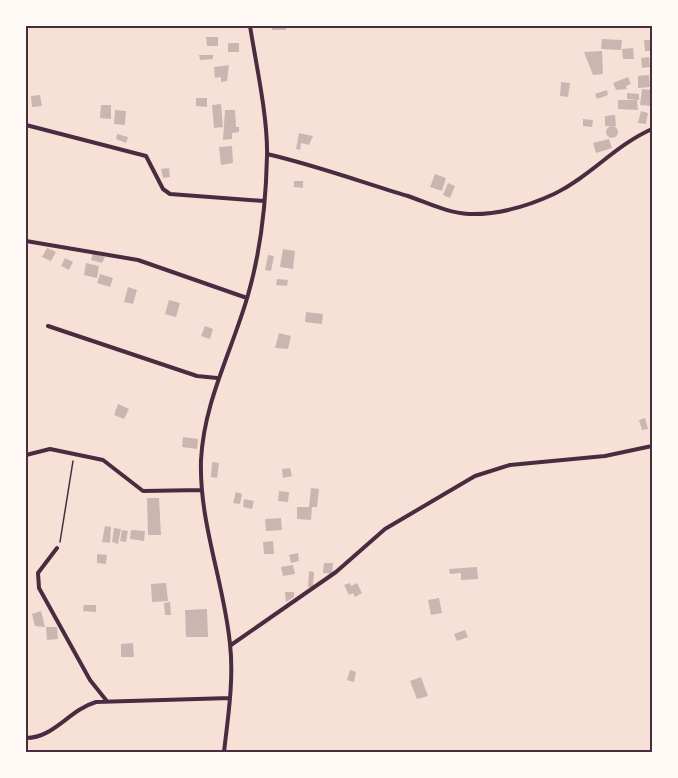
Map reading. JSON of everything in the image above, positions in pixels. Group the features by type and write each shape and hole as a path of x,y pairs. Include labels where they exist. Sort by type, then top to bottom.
{"street":[{"path":"224,753 230,698 231,645 202,489 204,432 217,378 247,298 256,266 264,201 267,154 250,26"},
{"path":"26,125 146,156 163,189 170,194 264,201"},
{"path":"267,154 294,160 452,211 484,213 516,208 552,195 584,179 630,139 652,129"},
{"path":"26,241 138,260 247,298"},
{"path":"48,326 197,376 217,378"},
{"path":"231,645 336,573 385,529 476,476 510,465 605,456 652,446"},
{"path":"26,455 42,449 103,460 143,491 202,489"},
{"path":"57,548 38,573 39,588 90,680 106,700"},
{"path":"26,738 44,735 85,705 106,700 230,698"}],"path":[{"path":"57,548 65,522 74,454"}],"building":[{"path":"272,26 286,26 286,30 272,30"},
{"path":"206,37 218,37 218,46 207,46"},
{"path":"602,39 622,40 621,50 601,49"},
{"path":"644,40 652,40 652,51 645,51"},
{"path":"228,43 239,43 239,52 228,52"},
{"path":"633,48 634,59 623,59 622,49"},
{"path":"602,51 603,74 593,75 584,52"},
{"path":"199,55 213,55 213,59 200,60"},
{"path":"649,57 650,67 642,68 641,58"},
{"path":"229,65 227,81 221,82 221,77 215,78 214,67"},
{"path":"649,75 650,87 638,88 638,76"},
{"path":"628,77 631,84 626,86 627,89 616,90 613,83"},
{"path":"561,82 570,83 568,97 560,96"},
{"path":"642,89 652,90 651,106 640,105"},
{"path":"607,90 608,95 597,99 595,94"},
{"path":"627,93 639,94 639,100 627,99"},
{"path":"40,95 42,106 32,107 31,96"},
{"path":"196,98 207,98 207,107 196,106"},
{"path":"618,100 637,100 638,110 618,109"},
{"path":"221,104 223,127 214,128 212,105"},
{"path":"101,105 111,105 111,119 100,118"},
{"path":"115,110 126,111 125,125 114,124"},
{"path":"225,110 235,110 236,127 239,127 239,132 232,133 232,139 223,140"},
{"path":"641,111 648,113 646,124 638,123"},
{"path":"615,115 616,126 605,126 605,116"},
{"path":"583,119 593,120 592,127 583,126"},
{"path":"612,126 618,132 612,138 606,132"},
{"path":"299,133 313,136 309,145 301,143 300,150 296,149"},
{"path":"117,134 128,137 126,143 116,139"},
{"path":"609,139 612,148 596,153 593,143"},
{"path":"232,146 233,163 221,165 219,147"},
{"path":"169,168 170,177 163,178 161,169"},
{"path":"435,174 446,178 442,191 430,187"},
{"path":"294,181 303,181 303,188 294,187"},
{"path":"448,183 455,186 450,198 443,195"},
{"path":"47,248 56,252 51,261 42,257"},
{"path":"283,249 295,251 293,269 280,267"},
{"path":"93,253 105,257 102,263 91,260"},
{"path":"268,255 274,256 271,271 265,270"},
{"path":"65,258 73,262 69,270 61,266"},
{"path":"86,263 99,266 97,278 84,275"},
{"path":"100,274 113,278 110,287 97,283"},
{"path":"277,279 288,280 287,286 276,285"},
{"path":"128,287 137,290 133,304 124,302"},
{"path":"169,300 180,303 176,317 165,314"},
{"path":"306,312 323,314 322,324 305,322"},
{"path":"205,326 213,329 210,339 201,336"},
{"path":"279,333 291,336 288,349 275,348"},
{"path":"118,404 129,409 124,419 114,415"},
{"path":"645,418 648,429 642,430 639,420"},
{"path":"183,437 198,439 197,449 182,447"},
{"path":"212,462 219,463 217,478 211,477"},
{"path":"290,468 292,476 283,478 282,469"},
{"path":"311,488 319,489 317,507 312,507 311,520 297,519 297,507 309,507"},
{"path":"279,491 289,492 288,502 278,501"},
{"path":"236,492 242,494 240,504 233,503"},
{"path":"147,498 159,498 161,535 148,535"},
{"path":"244,499 254,501 252,509 243,507"},
{"path":"281,518 282,530 266,531 265,519"},
{"path":"105,526 111,527 110,543 102,542"},
{"path":"114,528 121,529 118,544 112,542"},
{"path":"122,530 128,531 126,542 120,541"},
{"path":"131,530 145,531 144,541 130,539"},
{"path":"273,541 274,554 264,554 263,542"},
{"path":"298,553 299,561 291,563 289,555"},
{"path":"97,554 107,555 106,564 97,563"},
{"path":"324,563 333,563 332,574 323,573"},
{"path":"293,565 295,574 283,576 281,567"},
{"path":"477,567 478,579 461,580 461,573 450,574 449,569"},
{"path":"309,571 314,572 313,587 308,587"},
{"path":"166,583 168,601 152,602 151,584"},
{"path":"350,583 351,586 357,583 362,593 355,597 353,593 349,595 344,585"},
{"path":"285,592 294,592 294,597 286,602"},
{"path":"439,598 442,613 431,615 428,600"},
{"path":"170,602 171,615 165,615 164,603"},
{"path":"84,605 96,605 96,612 83,611"},
{"path":"207,609 208,637 186,637 185,610"},
{"path":"41,611 45,627 35,626 32,614"},
{"path":"46,627 57,627 58,639 47,640"},
{"path":"465,630 468,637 457,641 454,634"},
{"path":"133,643 134,657 121,657 121,644"},
{"path":"350,670 356,672 354,682 347,680"},
{"path":"421,677 428,696 417,699 410,681"}]}
